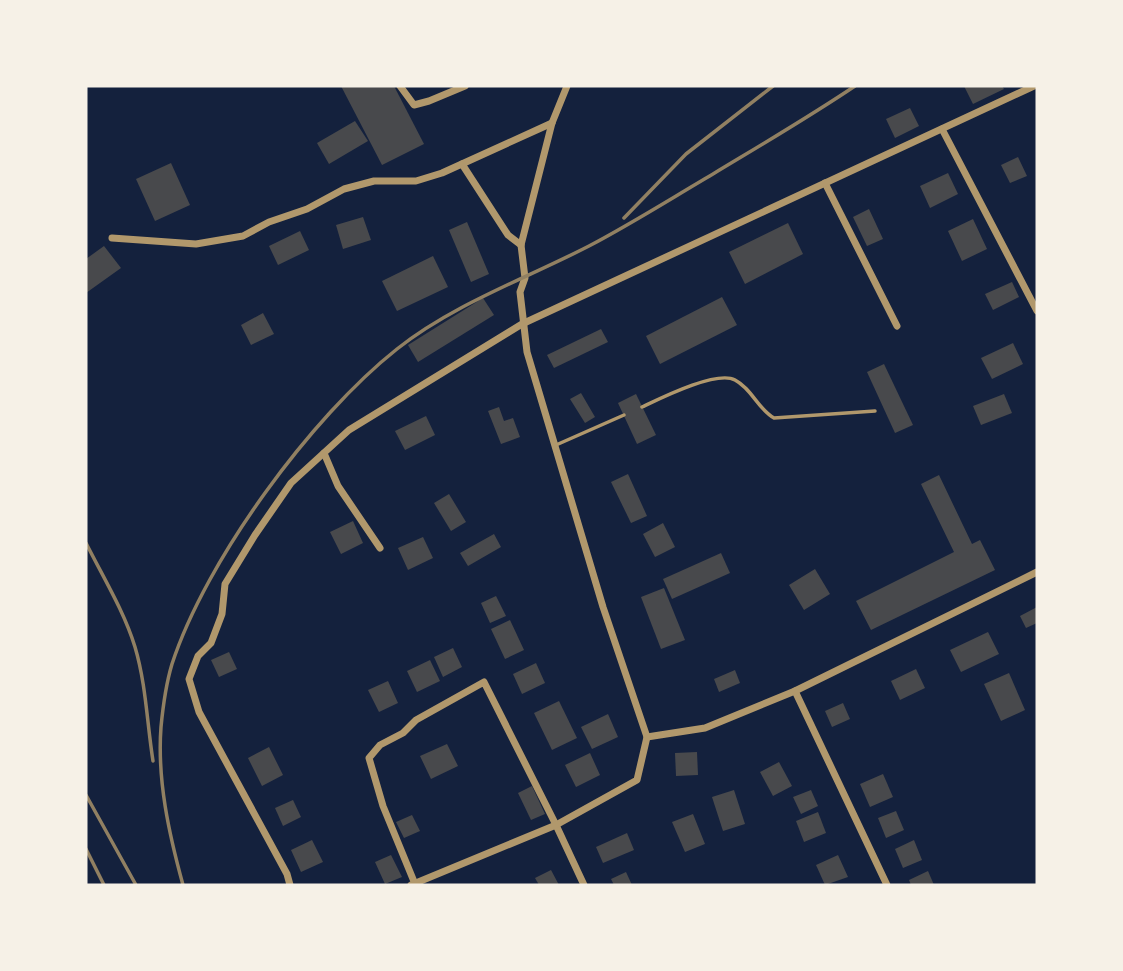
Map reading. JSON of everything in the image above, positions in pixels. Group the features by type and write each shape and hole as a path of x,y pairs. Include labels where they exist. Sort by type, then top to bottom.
{"street":[{"path":"400,86 414,105 465,86"},
{"path":"568,86 552,123 522,244 525,278 520,292 522,324 527,352 603,607 647,737 638,780 556,825 413,884 383,806 369,758 380,745 403,733 416,720 484,682 556,825 584,885"},
{"path":"290,885 287,874 199,712 189,679 198,656 211,643 222,614 225,584 291,483 349,430 522,324 1034,86"},
{"path":"112,238 196,244 243,236 344,190 374,181 416,181 442,173 552,123"},
{"path":"942,129 1037,311"},
{"path":"462,164 508,235 522,244"},
{"path":"825,183 897,326"},
{"path":"324,453 338,486 380,548"},
{"path":"647,737 705,728 795,691 1037,572"},
{"path":"795,691 887,885"}],"lane":[{"path":"642,407 673,393 723,377 734,379 748,391 765,413 774,418 875,411"},
{"path":"555,446 624,415"}],"building":[{"path":"341,86 394,86 424,144 382,165"},
{"path":"964,86 1002,86 1004,89 973,104"},
{"path":"910,108 919,126 895,138 886,119"},
{"path":"355,121 368,141 329,164 317,143"},
{"path":"1018,157 1027,176 1010,183 1001,165"},
{"path":"171,163 190,205 155,221 136,179"},
{"path":"948,173 958,194 930,208 920,186"},
{"path":"869,209 883,239 867,246 853,217"},
{"path":"363,217 371,240 343,249 336,225"},
{"path":"973,219 987,249 962,261 948,231"},
{"path":"467,222 489,274 471,282 449,230"},
{"path":"788,223 803,254 745,284 729,252"},
{"path":"300,231 309,250 278,265 269,246"},
{"path":"104,246 121,268 86,293 86,259"},
{"path":"433,256 448,287 397,311 382,281"},
{"path":"1012,282 1019,297 993,310 985,294"},
{"path":"722,297 737,325 660,364 646,336"},
{"path":"483,298 494,315 418,362 408,345"},
{"path":"263,313 274,334 251,345 241,325"},
{"path":"601,329 608,342 554,368 547,355"},
{"path":"1013,343 1023,364 992,379 981,358"},
{"path":"884,364 913,425 895,433 867,372"},
{"path":"581,393 595,417 585,423 570,399"},
{"path":"636,394 656,435 637,444 618,403"},
{"path":"1004,394 1012,413 981,425 973,406"},
{"path":"499,407 504,421 513,418 520,437 501,444 488,411"},
{"path":"426,416 435,435 405,450 395,431"},
{"path":"628,474 647,516 631,523 611,482"},
{"path":"939,475 972,544 980,540 995,570 871,630 856,601 954,552 921,484"},
{"path":"449,494 466,522 451,531 434,503"},
{"path":"353,521 363,543 341,554 330,532"},
{"path":"663,523 675,547 655,557 643,534"},
{"path":"494,534 501,547 468,566 460,553"},
{"path":"423,537 433,558 408,570 398,548"},
{"path":"721,553 730,573 672,599 663,579"},
{"path":"815,569 830,594 804,610 789,585"},
{"path":"664,588 685,640 661,649 641,597"},
{"path":"496,596 506,616 490,623 481,603"},
{"path":"1037,607 1037,623 1026,628 1020,616"},
{"path":"510,620 524,650 505,659 491,629"},
{"path":"988,632 999,654 961,672 950,650"},
{"path":"453,648 462,667 443,677 434,657"},
{"path":"229,652 237,669 219,677 211,660"},
{"path":"430,660 440,681 417,692 407,671"},
{"path":"536,663 545,683 522,694 513,674"},
{"path":"916,669 925,688 900,700 891,681"},
{"path":"735,670 740,683 719,692 714,679"},
{"path":"1009,673 1025,710 1001,721 984,684"},
{"path":"388,681 398,703 379,712 368,690"},
{"path":"559,701 577,738 552,750 534,713"},
{"path":"843,703 850,719 832,727 825,711"},
{"path":"608,714 618,737 592,749 581,727"},
{"path":"447,744 458,766 431,779 420,756"},
{"path":"269,747 283,775 262,786 248,758"},
{"path":"697,752 698,775 676,776 675,753"},
{"path":"590,753 600,775 576,787 565,765"},
{"path":"779,762 792,786 773,796 760,772"},
{"path":"883,774 893,797 870,807 860,784"},
{"path":"532,786 545,814 531,820 518,793"},
{"path":"734,790 745,824 723,831 712,797"},
{"path":"811,790 818,806 801,814 793,797"},
{"path":"293,800 301,817 283,826 275,808"},
{"path":"896,811 904,830 886,838 878,818"},
{"path":"818,812 826,833 804,842 796,821"},
{"path":"693,814 705,844 685,852 672,822"},
{"path":"412,815 420,831 404,838 396,822"},
{"path":"627,833 634,850 603,863 596,847"},
{"path":"312,840 323,862 301,872 291,850"},
{"path":"914,840 922,860 903,868 895,849"},
{"path":"391,855 402,877 385,884 375,862"},
{"path":"838,855 848,877 825,885 816,865"},
{"path":"551,870 559,885 539,885 535,878"},
{"path":"928,871 934,885 911,885 909,880"},
{"path":"626,872 632,885 614,885 611,879"}],"railway":[{"path":"624,218 686,154 773,86"},
{"path":"183,885 169,827 160,747 165,695 172,664 209,580 265,493 297,451 364,378 419,333 466,305 620,229 855,86"},
{"path":"86,543 119,607 135,647 144,689 153,761"},
{"path":"86,795 136,885"},
{"path":"86,849 104,885"}]}
